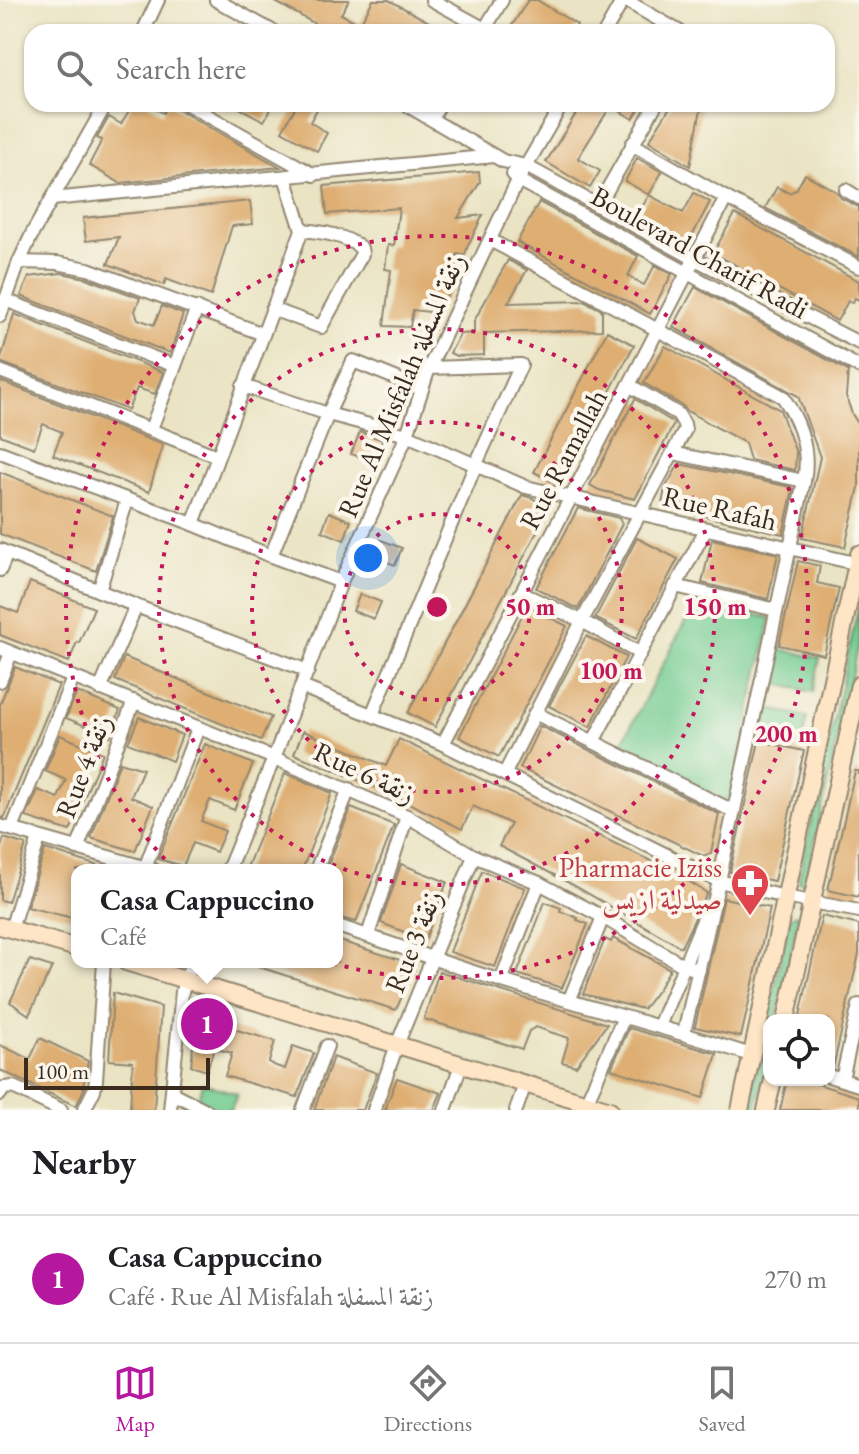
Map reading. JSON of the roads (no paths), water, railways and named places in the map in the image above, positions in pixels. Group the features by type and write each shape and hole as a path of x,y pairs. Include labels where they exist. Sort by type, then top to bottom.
{"main road":[{"path":"740,1110 858,561"},
{"path":"787,1014 859,685"},
{"path":"5,927 71,946"},
{"path":"146,968 610,1110"},
{"path":"766,1110 772,1086"}],"street":[{"path":"147,24 158,0"},
{"path":"216,0 260,24"},
{"path":"432,0 472,24"},
{"path":"488,24 502,0"},
{"path":"610,24 624,0 666,24"},
{"path":"0,316 33,232 101,112"},
{"path":"201,112 314,175"},
{"path":"420,112 498,159 518,180"},
{"path":"432,118 435,112"},
{"name":"Rue Al Misfalah زنقة المسفلة","path":"230,864 341,582 407,435 429,368 518,180 557,112"},
{"path":"598,206 651,112"},
{"path":"632,144 726,198 859,267"},
{"path":"52,199 498,159"},
{"name":"Boulevard Charif Radi","path":"498,159 526,166 695,259 859,343"},
{"path":"193,524 302,230 285,177"},
{"name":"Boulevard Charif Radi","path":"518,180 859,367"},
{"path":"846,190 859,198"},
{"name":"Rue Ramallah","path":"443,744 726,198"},
{"path":"272,309 321,327 362,254 356,244 323,232 302,230"},
{"path":"490,240 783,397 803,437 807,465 804,481 684,1033"},
{"path":"19,262 57,263 88,269 263,334"},
{"path":"5,300 175,366"},
{"path":"151,429 197,308"},
{"path":"271,556 328,414 353,361 422,389"},
{"path":"372,715 476,464 521,365 429,368"},
{"path":"0,371 217,456"},
{"path":"505,773 582,621 685,430 678,414 629,385"},
{"name":"Rue Rafah","path":"243,386 328,414 407,435 526,487 788,548 858,561"},
{"path":"0,452 341,582"},
{"path":"673,453 804,481"},
{"path":"99,591 127,500"},
{"path":"593,742 706,529"},
{"path":"0,570 4,552 308,671"},
{"path":"675,586 776,610"},
{"path":"521,593 582,621 639,653"},
{"path":"100,689 136,606"},
{"name":"Rue 6 زنقة","path":"0,681 6,651 349,789 407,816 474,856 539,883 684,966 699,970"},
{"path":"73,678 6,827 131,864"},
{"path":"302,687 443,744 719,881 859,911"},
{"name":"Rue 4 زنقة","path":"77,849 134,701"},
{"path":"535,713 733,811"},
{"path":"151,864 198,728"},
{"path":"318,864 349,789"},
{"path":"368,935 407,816"},
{"path":"5,927 39,838"},
{"name":"Rue 3 زنقة","path":"374,1110 397,1045 474,856"},
{"path":"659,1026 719,881"},
{"path":"501,981 539,883"},
{"path":"569,1001 603,917"},
{"path":"343,928 501,981 751,1055"},
{"path":"84,1110 94,1090 104,968"},
{"path":"170,1110 181,1002 190,968"},
{"path":"859,1005 835,1078 859,1085"},
{"path":"586,1103 624,1017"},
{"path":"303,1110 327,1046"},
{"path":"445,1110 461,1065"},
{"path":"516,1110 525,1084"},
{"path":"0,1094 4,1088 13,1087 61,1110"},
{"path":"172,1093 206,1110"}],"place":[{"name":"Pharmacie Iziss صيدلية ازيس","path":"750,917"},
{"name":"Casa Cappuccino","path":"207,1024"}]}
